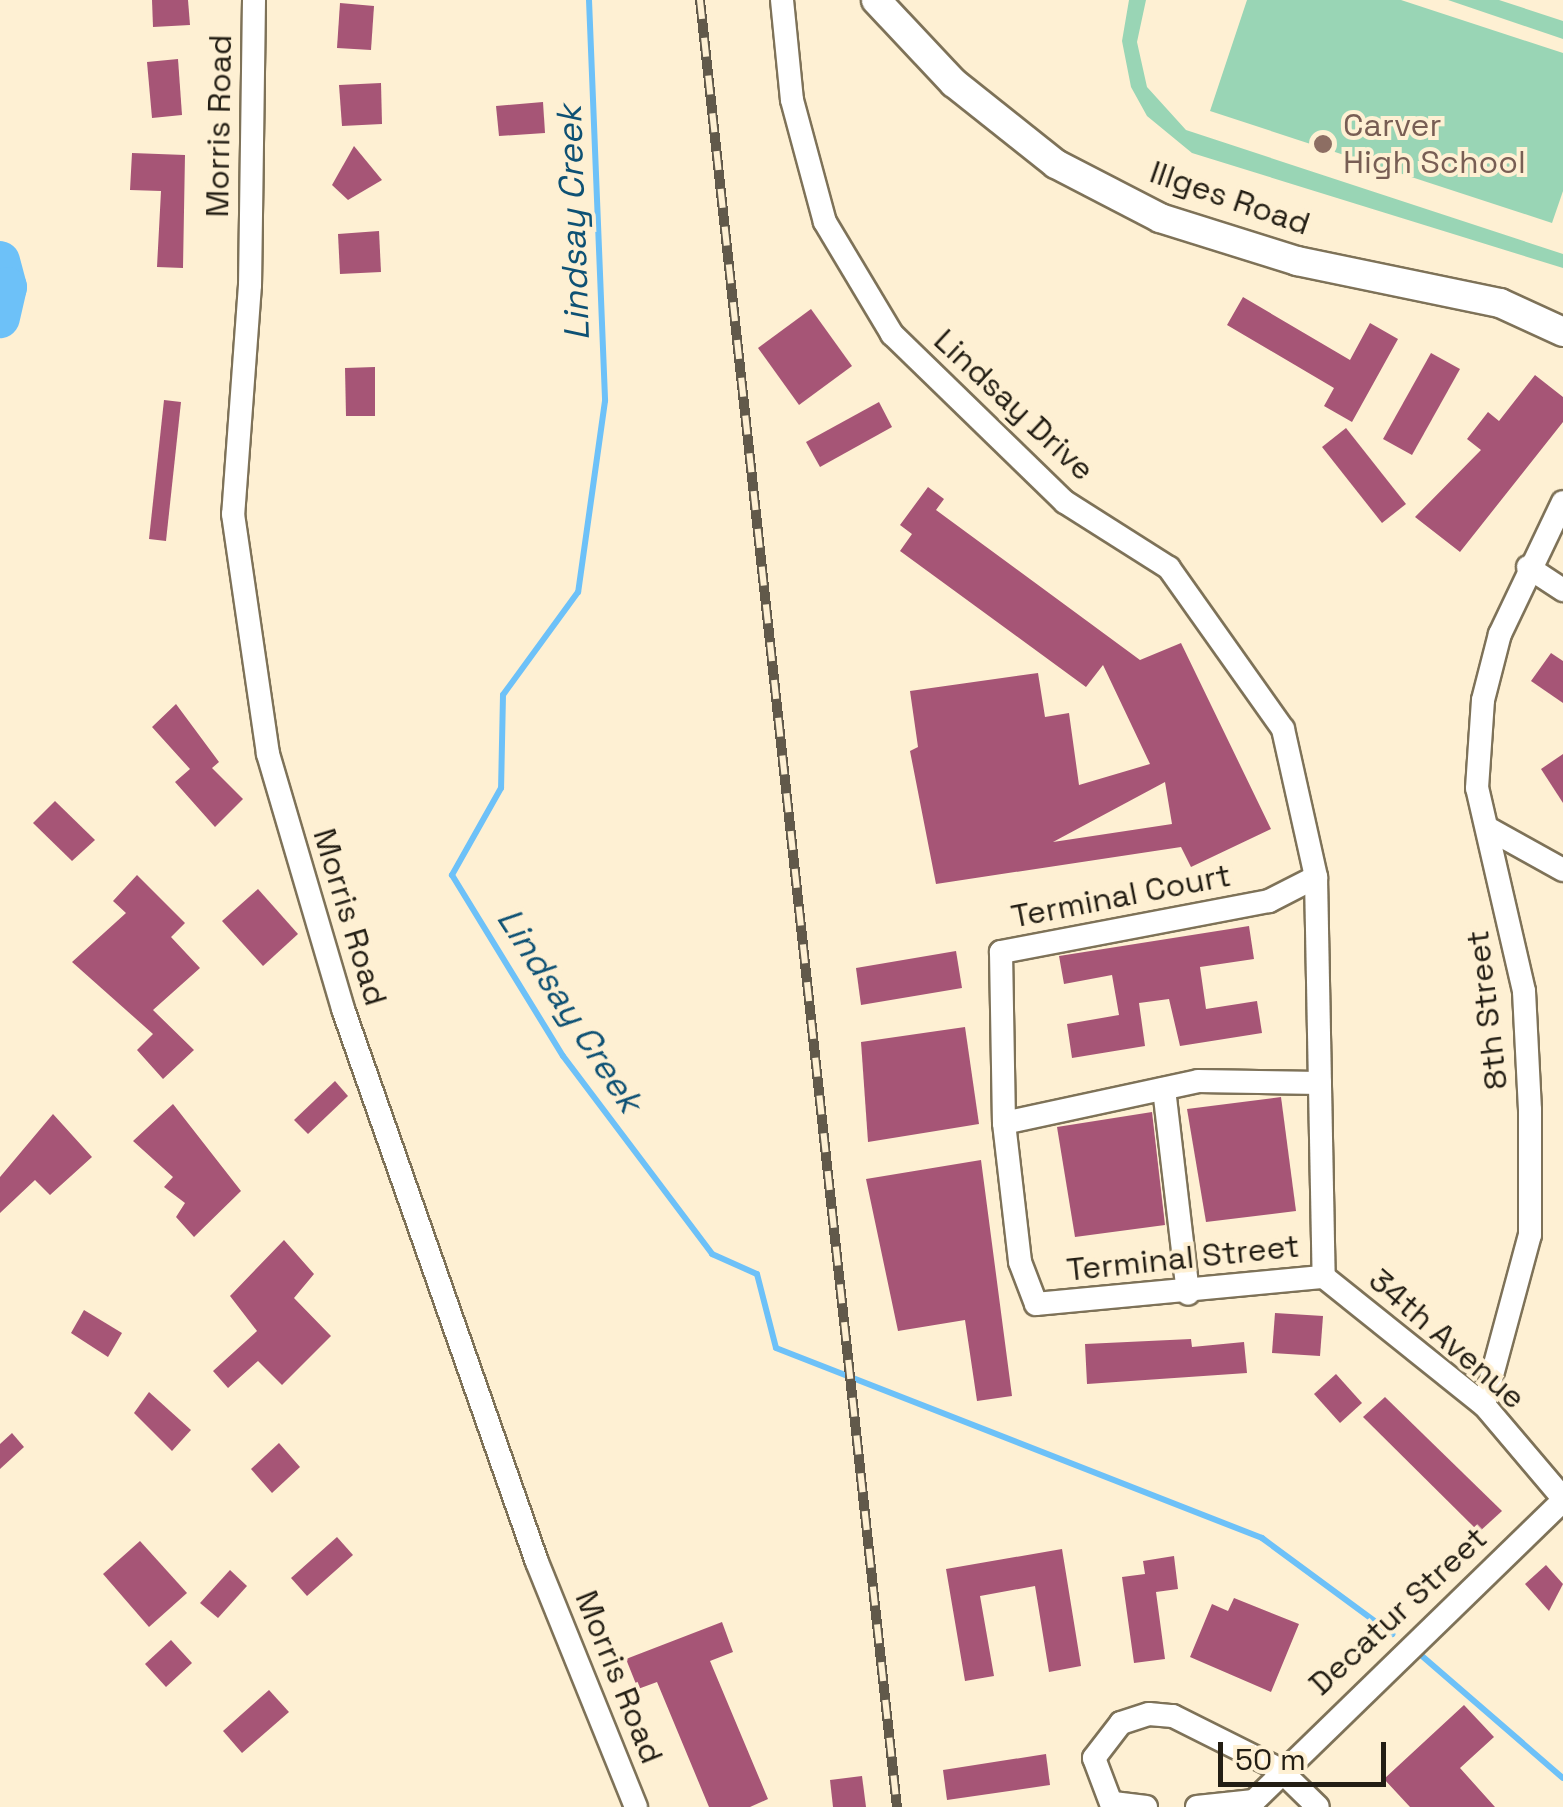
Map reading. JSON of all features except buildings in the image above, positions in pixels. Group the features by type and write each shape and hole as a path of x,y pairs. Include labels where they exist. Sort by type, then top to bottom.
{"street":[{"name":"Morris Road","path":"254,0 250,285 233,514 268,754 343,1009 538,1562 636,1807"},
{"name":"Lindsay Drive","path":"782,0 792,100 824,222 892,334 1066,502 1169,568 1241,660 1283,730 1316,877 1324,1277"},
{"name":"Illges Road","path":"876,0 954,82 1056,164 1160,218 1296,261 1500,302 1563,332"},
{"name":"8th Street","path":"1484,1405 1530,1235 1524,990 1491,830 1477,788 1483,700 1528,567 1563,502"},
{"path":"1528,567 1563,590"},
{"path":"1491,830 1563,870"},
{"name":"Terminal Court","path":"1013,1201 1004,1123 1001,952 1269,901 1316,877"},
{"path":"1004,1123 1164,1088 1320,1083"},
{"path":"1164,1088 1188,1294"},
{"name":"Terminal Street","path":"1013,1201 1036,1304 1188,1294 1324,1277"},
{"name":"34th Avenue","path":"1324,1277 1484,1405 1563,1500"},
{"name":"Decatur Street","path":"1197,1807 1254,1801 1279,1768 1563,1500"},
{"path":"1146,1807 1111,1803 1094,1758 1121,1723 1149,1714 1173,1716 1279,1768 1318,1807"}],"green space":[{"path":"1129,0 1146,0 1137,42 1147,87 1186,130 1563,254 1563,268 1192,153 1147,116 1131,87 1122,41"},
{"path":"1247,0 1401,0 1563,53 1563,191 1552,223 1210,111"},
{"path":"1448,0 1499,0 1563,21 1563,39"}],"waterway":[{"name":"Lindsay Creek","path":"589,0 605,401 578,592 503,695 501,788 452,875 563,1056 712,1254 757,1274 776,1348 1262,1538 1392,1634"},
{"path":"0,261 7,287 0,318"},
{"name":"Lindsay Creek","path":"1422,1656 1563,1778"}],"railway":[{"path":"700,0 897,1807"}],"place":[{"name":"Carver High School","path":"1323,144"}]}
